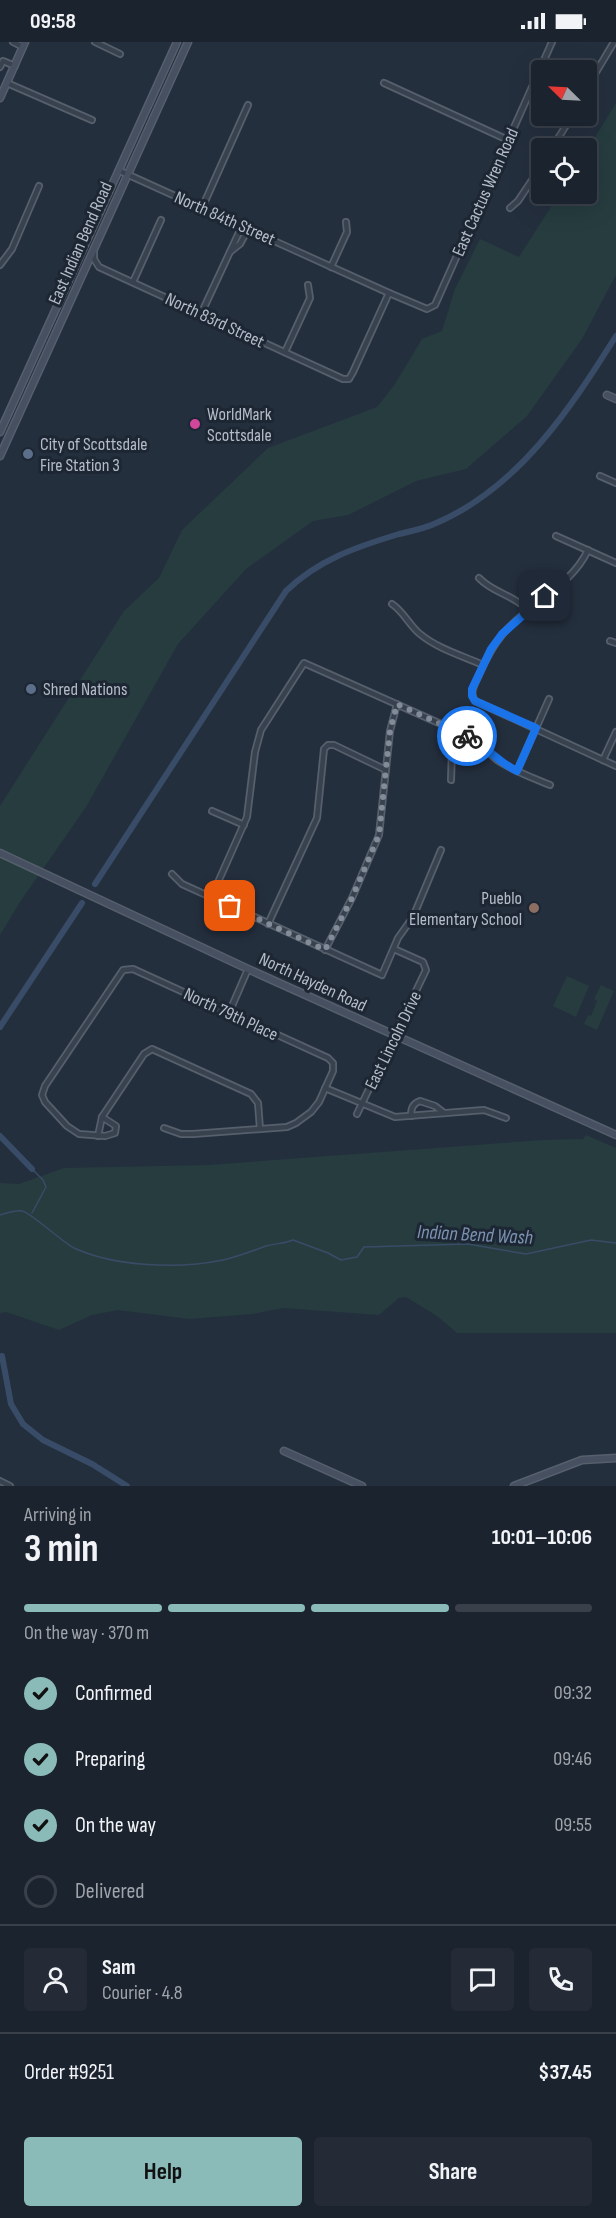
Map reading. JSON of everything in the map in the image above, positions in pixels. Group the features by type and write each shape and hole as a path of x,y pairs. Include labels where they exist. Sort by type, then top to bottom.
{"main road":[{"name":"East Indian Bend Road","path":"0,432 177,42"},
{"name":"East Indian Bend Road","path":"0,456 188,42"},
{"path":"0,98 24,44"},
{"path":"607,394 616,399"},
{"name":"North Hayden Road","path":"0,853 248,969 616,1135"},
{"path":"284,1451 362,1486"},
{"path":"514,1486 582,1460 616,1458"}],"street":[{"path":"13,42 24,44"},
{"path":"95,42 120,54"},
{"name":"East Cactus Wren Road","path":"431,308 435,305 552,42"},
{"path":"597,71 614,42"},
{"path":"0,67 3,62 15,66"},
{"path":"384,83 508,140"},
{"path":"3,87 92,120"},
{"path":"202,208 248,105"},
{"name":"North 84th Street","path":"120,171 388,293 427,309 431,308"},
{"path":"510,208 518,201 531,182"},
{"path":"0,265 12,249 39,186"},
{"path":"133,282 161,220"},
{"path":"331,267 347,232 346,222"},
{"path":"201,314 242,226"},
{"path":"230,252 240,244 248,229"},
{"name":"North 83rd Street","path":"94,250 94,260 99,267 342,379 349,379 388,293"},
{"path":"285,352 310,298 308,285"},
{"path":"600,476 616,483"},
{"path":"556,536 616,563"},
{"path":"588,550 575,572 502,634 483,665 472,689 472,696 475,701 616,766"},
{"path":"479,578 489,588 518,600 528,610"},
{"path":"392,604 401,610 413,627 426,639 483,665"},
{"path":"610,640 616,643"},
{"path":"211,898 250,807 255,752 261,730 304,663 457,731 477,741 495,759 550,785"},
{"path":"517,771 549,699"},
{"path":"325,950 352,898 379,835 390,731 397,704"},
{"path":"451,780 452,749 457,731"},
{"path":"603,760 616,732"},
{"path":"268,924 317,818 324,749 328,745 334,745 386,770"},
{"path":"212,811 244,825"},
{"path":"172,874 182,884 211,898 382,975 398,938 414,917 441,850"},
{"name":"East Lincoln Drive","path":"357,1114 424,976 423,962 394,949"},
{"name":"North 79th Place","path":"98,1136 79,1134 73,1130 45,1102 42,1095 45,1086 123,970 127,968 328,1058 333,1063 333,1071 325,1088"},
{"path":"229,1013 248,969"},
{"path":"102,1117 116,1126 116,1131 112,1135 98,1136 102,1117 144,1054 149,1050 156,1050 250,1094 258,1103 260,1129"},
{"path":"164,1128 181,1134 193,1134 288,1127 303,1119 319,1102 325,1088 389,1116 488,1110 506,1118"},
{"path":"411,1116 411,1109 415,1102 420,1101 435,1106 444,1113"},
{"path":"0,1481 10,1486"}],"green space":[{"path":"616,103 616,275 582,339 527,416 466,469 416,481 348,515 313,521 246,569 178,644 86,807 20,902 0,935 0,806 124,611 159,578 182,530 268,448 377,407 395,384 422,339 442,331 455,289 480,239 519,257 553,204 597,204 597,138 594,138"},
{"path":"567,976 589,986 576,1017 553,1006"},
{"path":"601,985 614,991 597,1030 584,1024 588,1015 591,1016 597,1001 594,999"},
{"path":"586,1135 616,1148 616,1333 457,1333 437,1316 406,1297 399,1298 379,1315 283,1308 253,1314 189,1319 118,1310 92,1315 59,1330 6,1312 0,1313 0,1183 19,1184 64,1168 209,1165 542,1140 583,1139"}],"waterway":[{"path":"95,884 286,591 311,571 338,556 383,539 434,524 464,509 491,490 539,444 580,391 616,336"},
{"path":"0,1027 82,903"},
{"path":"0,1136 32,1169"},
{"path":"32,1169 43,1180 46,1187 32,1213"},
{"name":"Indian Bend Wash","path":"0,1215 14,1211 26,1212 74,1248 90,1254 128,1263 167,1265 223,1260 293,1240 341,1260 357,1257 364,1247 468,1244 526,1254 591,1240 616,1243"},
{"path":"2,1356 11,1404 23,1424 43,1440 92,1464 127,1486"}],"way so far":[{"path":"230,906 325,950 352,898 379,835 390,731 397,704 467,736"}],"place":[{"name":"WorldMark Scottsdale","path":"195,424"},
{"name":"City of Scottsdale Fire Station 3","path":"28,454"},
{"name":"Shred Nations","path":"31,689"},
{"name":"Pueblo Elementary School","path":"534,908"}],"route":[{"path":"467,736 477,741 495,759 517,771 536,728 475,701 472,689 491,649 502,634 545,596"}]}
